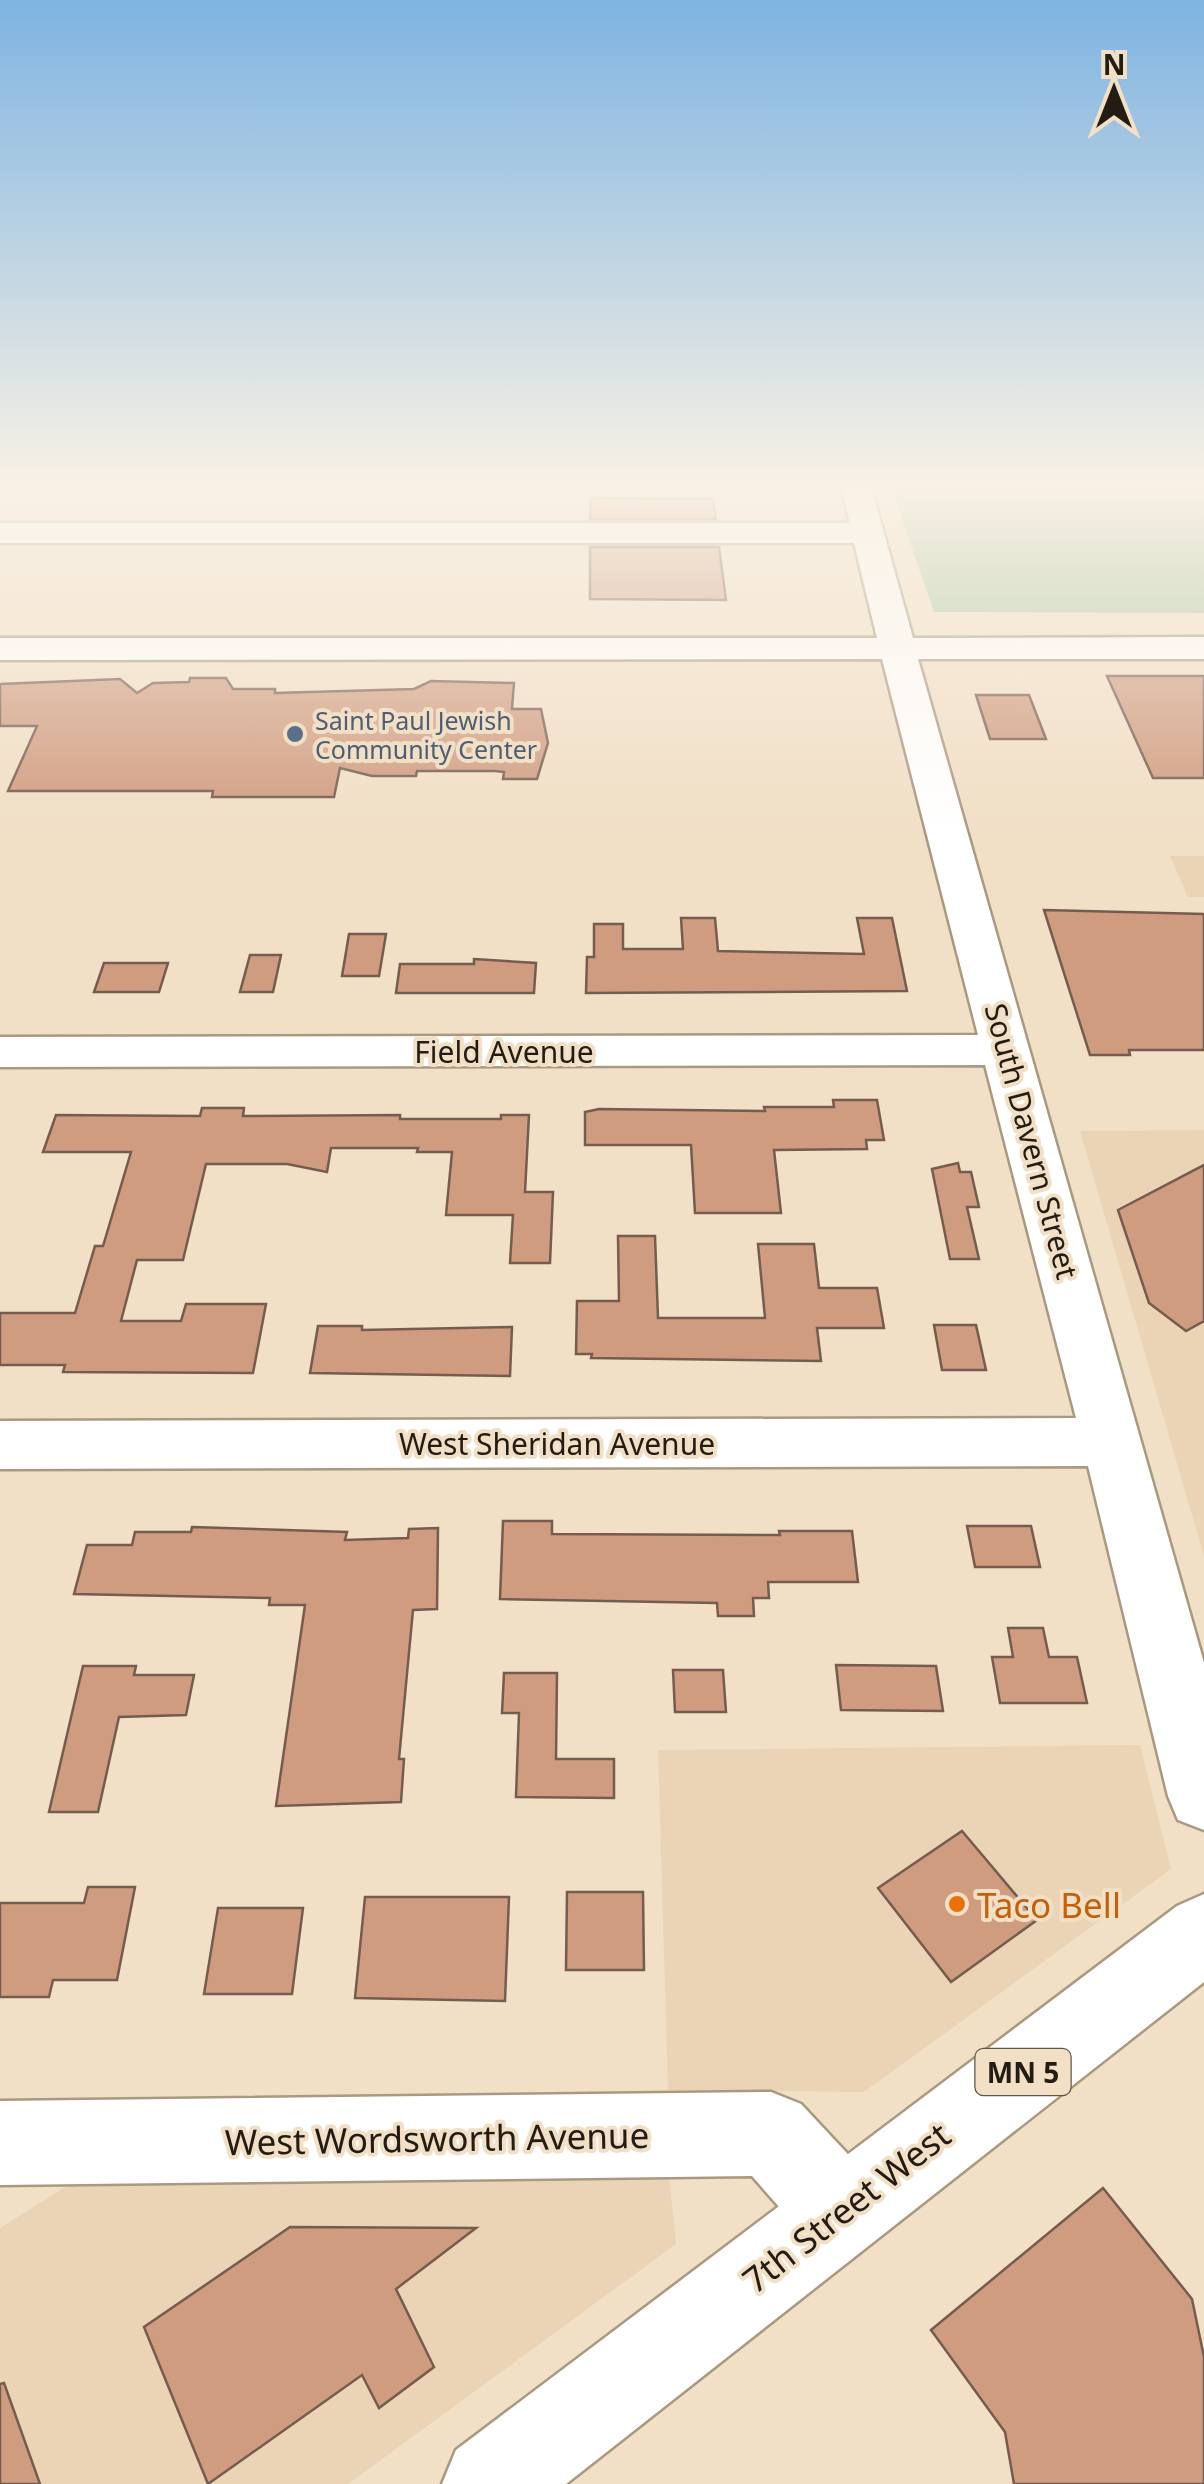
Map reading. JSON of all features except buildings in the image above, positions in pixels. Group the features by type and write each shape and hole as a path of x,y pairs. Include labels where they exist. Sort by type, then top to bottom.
{"street":[{"name":"South Davern Street","path":"887,603 1204,1796"},
{"path":"0,649 897,639 1204,628"},
{"path":"0,630 897,639 1204,648"},
{"name":"Field Avenue","path":"2,1058 1008,1050"},
{"name":"West Sheridan Avenue","path":"0,1445 1113,1442"},
{"name":"7th Street West","path":"490,2484 1204,1932"},
{"name":"West Wordsworth Avenue","path":"0,2143 770,2134 841,2211"}],"shaded area":[{"path":"1170,856 1204,856 1204,897 1188,897"},
{"path":"1204,1130 1204,1556 1080,1131"},
{"path":"1140,1745 1171,1869 864,2092 668,2090 658,1750"},
{"path":"86,2174 669,2176 676,2244 348,2484 0,2484 0,2228"}],"green space":[{"path":"931,603 1204,603 1204,613 934,612"}],"place":[{"name":"Saint Paul Jewish Community Center","path":"295,734"},
{"name":"Taco Bell","path":"957,1904"}]}
